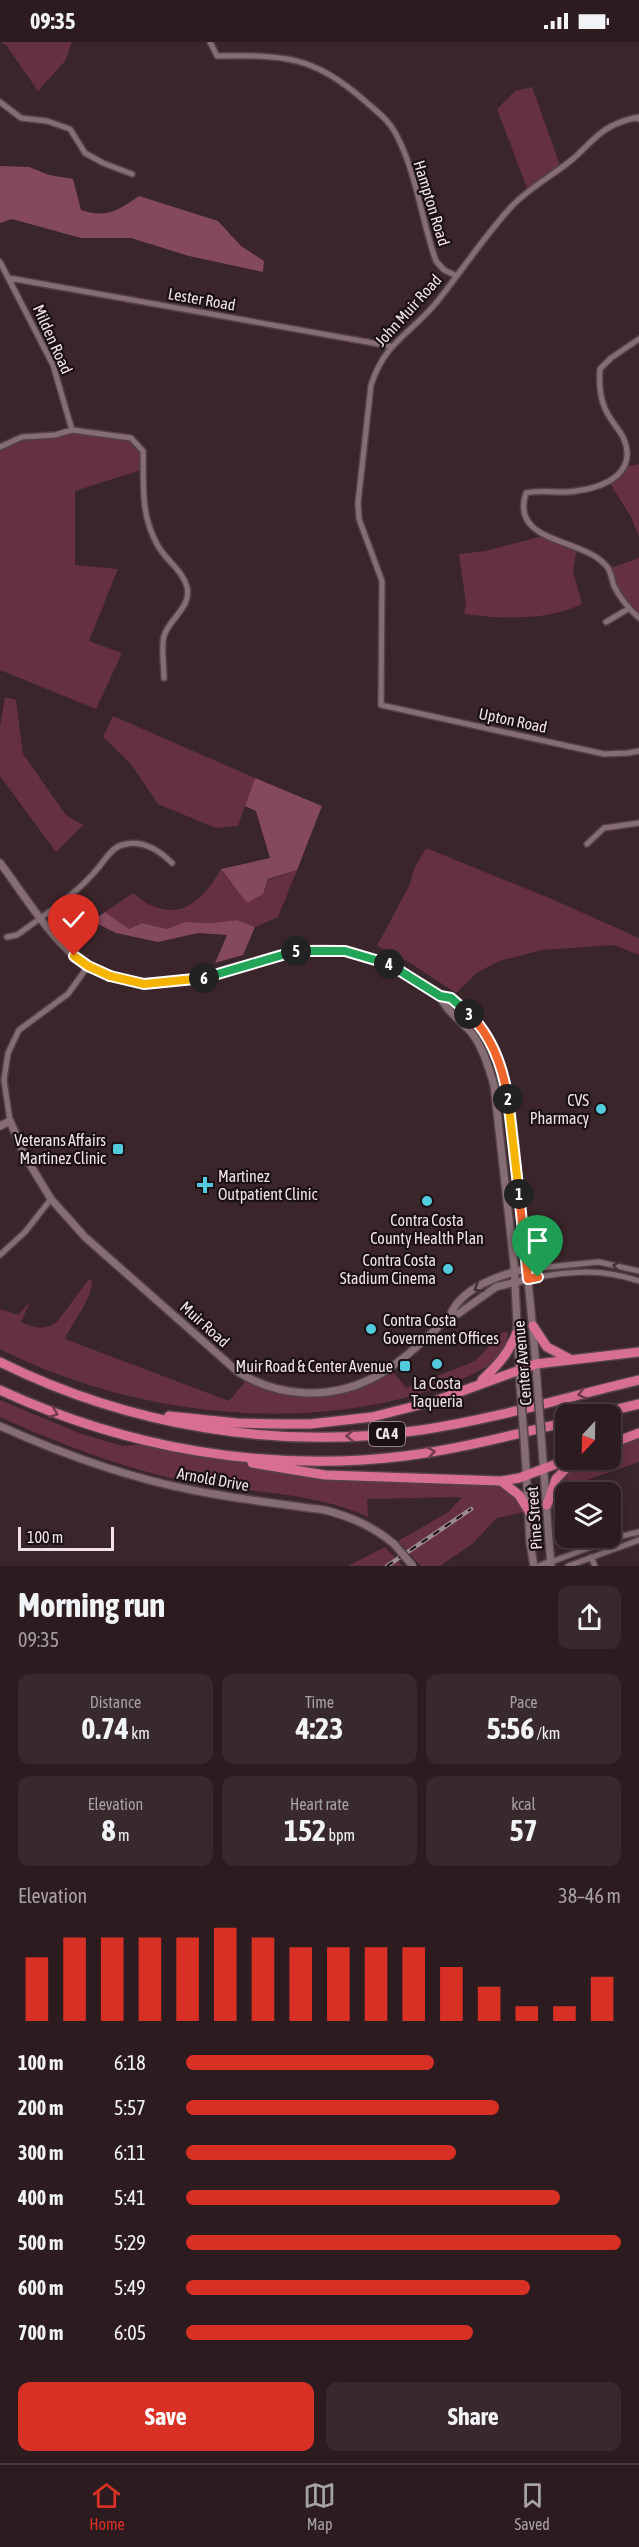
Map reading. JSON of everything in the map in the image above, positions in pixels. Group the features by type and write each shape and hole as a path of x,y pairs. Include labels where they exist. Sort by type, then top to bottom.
{"highway":[{"path":"533,1326 547,1347 571,1359"},
{"path":"477,1384 500,1364 517,1332"},
{"path":"131,1412 237,1423 310,1424 381,1414 435,1401 536,1364 639,1352"},
{"name":"CA 4","path":"0,1362 68,1391 131,1412 188,1425 246,1433 305,1437 363,1436 458,1424 639,1380"},
{"name":"CA 4","path":"0,1390 56,1414 154,1443 226,1456 300,1461 388,1458 461,1447 555,1425"},
{"path":"621,1408 639,1404"},
{"path":"621,1440 639,1433"},
{"path":"226,1456 256,1465 316,1474 501,1480 527,1476 555,1464"},
{"path":"547,1505 556,1479 565,1470"},
{"path":"501,1480 519,1495 529,1511"}],"street":[{"name":"Hampton Road","path":"210,42 217,56 290,58 312,64 344,83 384,117 396,134 416,186 436,261 444,270 457,276"},
{"path":"0,102 21,118 47,121 70,129 85,153 132,174"},
{"name":"John Muir Road","path":"381,705 382,581 359,519 358,503 371,385 377,367 390,346 412,328 435,304 492,228 528,191 574,158 598,134 614,123 637,118"},
{"name":"Milden Road","path":"0,262 53,365 72,430"},
{"name":"Lester Road","path":"9,278 390,346"},
{"path":"639,339 600,369 599,385 604,406 623,437 627,452 620,476 610,483 576,491 538,490 526,493 522,503 524,514 531,527 564,544 594,555 608,568 614,586 628,609 639,618"},
{"path":"0,447 22,437 55,435 72,430 131,438 143,451 143,495 146,522 159,547 188,588 182,610 168,627 163,638 164,678"},
{"path":"606,622 628,609"},
{"name":"Upton Road","path":"381,705 604,754 639,751"},
{"path":"587,844 604,828 639,823"},
{"path":"7,937 17,935 86,882 108,855 120,845 135,843 160,851 172,863"},
{"name":"Center Avenue","path":"0,863 62,945 88,966 115,978 130,982 168,983 215,976 304,950 345,951 390,964 440,996 451,998 484,1031 504,1075 514,1143 533,1326 544,1468"},
{"path":"0,1126 10,1121 4,1080 8,1053 19,1030 68,994 88,966"},
{"name":"Center Avenue","path":"440,996 443,1004 474,1037 485,1058 494,1085 515,1282 527,1476"},
{"name":"Muir Road","path":"10,1121 26,1158 51,1199 85,1237 238,1372 272,1388 307,1394 332,1391 372,1378 394,1364 450,1316 458,1314 496,1287 528,1279"},
{"path":"0,1255 25,1232 51,1199"},
{"path":"527,1269 594,1262 639,1271"},
{"name":"Muir Road","path":"450,1316 453,1307 488,1282 527,1269"},
{"path":"528,1279 594,1271 613,1272 639,1281"},
{"name":"Arnold Drive","path":"0,1426 83,1460 149,1480 191,1490 325,1510 344,1515 372,1528 394,1544 413,1566"},
{"name":"Pine Street","path":"544,1468 551,1564"},
{"name":"Pine Street","path":"527,1476 534,1566"},
{"path":"541,1566 618,1537 639,1532"},
{"path":"568,1566 639,1540"},
{"path":"591,1557 595,1566"}],"shaded area":[{"path":"0,42 72,42 65,61 38,91 6,45"},
{"path":"532,87 561,168 528,191 497,109 515,91"},
{"path":"0,166 29,167 49,175 73,179 81,210 90,213 112,212 139,196 218,221 241,246 264,261 263,272 189,256 131,238 81,238 12,219 0,223"},
{"path":"72,430 131,438 143,451 144,469 75,491 75,565 118,569 89,641 122,653 96,709 0,670 0,447 22,437"},
{"path":"639,464 639,537 631,517 610,483 624,467"},
{"path":"546,535 577,547 573,571 582,604 568,610 539,616 494,617 464,614 466,603 459,554 486,551"},
{"path":"639,558 639,618 628,609 608,569"},
{"path":"5,697 16,700 23,754 66,815 83,825 56,852 0,776 0,727"},
{"path":"113,716 255,778 238,826 216,828 158,804 131,764 103,737"},
{"path":"255,778 322,806 297,870 268,879 263,894 247,903 221,869 270,858 256,811 245,806"},
{"path":"426,848 554,900 639,938 639,955 614,945 542,950 499,961 478,972 456,993 407,961 377,946"},
{"path":"221,869 231,883 263,894 268,880 297,870 278,917 255,927 237,920 212,923 185,922 167,929 142,923 129,929 105,912 133,893 150,905 165,909 176,910 186,907 202,895"},
{"path":"105,912 129,929 142,923 167,929 185,922 212,923 237,920 255,927 243,955 215,963 227,935 198,933 158,942 116,933 92,921"},
{"path":"89,1279 92,1281 91,1289 85,1304 65,1339 229,1401 248,1378 272,1388 332,1391 392,1370 406,1388 475,1361 503,1332 508,1332 502,1351 496,1359 479,1371 451,1383 397,1400 340,1410 281,1414 222,1411 164,1403 107,1390 52,1372 0,1349 0,1309 18,1315 30,1302 21,1322 35,1327 48,1327 57,1322"},
{"path":"0,1400 79,1433 122,1446 154,1443 226,1456 272,1468 501,1481 529,1511 497,1518 472,1544 440,1566 421,1566 398,1541 447,1513 462,1497 367,1499 368,1517 347,1508 301,1497 208,1485 161,1476 68,1446 0,1417"},
{"path":"639,1435 639,1462 621,1468 621,1441"},
{"path":"566,1470 616,1470 581,1482 557,1482"},
{"path":"555,1484 555,1507 547,1515 552,1488"},
{"path":"385,1547 403,1566 348,1566"}],"railway":[{"path":"387,1566 471,1509"}],"place":[{"name":"CVS Pharmacy","path":"601,1109"},
{"name":"Veterans Affairs Martinez Clinic","path":"118,1149"},
{"name":"Martinez Outpatient Clinic","path":"205,1185"},
{"name":"Contra Costa County Health Plan","path":"427,1201"},
{"name":"Contra Costa Stadium Cinema","path":"448,1269"},
{"name":"Contra Costa Government Offices","path":"371,1329"},
{"name":"La Costa Taqueria","path":"437,1364"},
{"name":"Muir Road & Center Avenue","path":"405,1366"}],"route":[{"path":"74,956 99,972 144,984 168,983 212,976 304,950 345,951 390,964 440,996 451,998 484,1031 504,1075 514,1143 528,1279 538,1277"}]}
